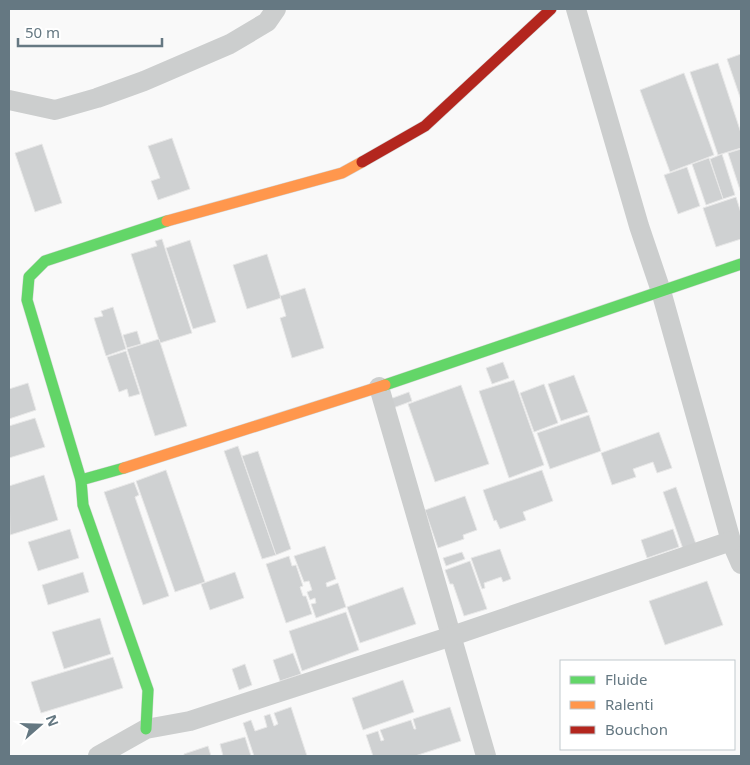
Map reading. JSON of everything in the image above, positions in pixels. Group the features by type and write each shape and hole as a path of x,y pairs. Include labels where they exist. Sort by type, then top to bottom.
{"street":[{"path":"9,100 55,110 97,98 144,81 230,44 268,22 276,9"},
{"path":"146,729 148,690 83,504 81,480 27,300 29,277 45,261 168,222 342,173 424,126 551,9"},
{"path":"576,9 732,541 741,564"},
{"path":"81,480 379,387 741,264"},
{"path":"379,387 486,756"},
{"path":"98,756 146,729 190,721 452,636 732,541"}],"building":[{"path":"741,54 741,100 727,59"},
{"path":"718,63 741,133 741,148 718,155 690,72"},
{"path":"684,73 714,155 670,172 640,90"},
{"path":"172,138 190,189 158,200 151,181 160,178 148,146"},
{"path":"42,144 62,203 35,212 15,153"},
{"path":"741,149 741,193 728,153"},
{"path":"722,154 735,195 723,199 710,159"},
{"path":"709,158 723,199 706,205 692,164"},
{"path":"687,167 700,206 678,214 664,175"},
{"path":"736,197 741,213 741,239 716,247 703,208"},
{"path":"162,239 192,333 160,343 131,254 157,246 155,241"},
{"path":"190,240 216,322 193,329 166,248"},
{"path":"267,254 281,298 247,309 233,265"},
{"path":"305,288 324,348 292,358 280,318 286,316 280,296"},
{"path":"113,307 126,349 106,356 94,318 103,316 101,311"},
{"path":"137,331 141,344 127,348 123,335"},
{"path":"159,339 187,426 155,436 127,349"},
{"path":"126,351 140,394 129,397 127,389 119,392 107,357"},
{"path":"503,362 509,378 492,384 486,368"},
{"path":"574,375 588,412 561,421 548,384"},
{"path":"514,380 544,465 509,478 479,391"},
{"path":"28,383 36,410 9,419 9,389"},
{"path":"544,384 558,423 534,432 520,393"},
{"path":"461,385 489,464 435,482 408,404"},
{"path":"409,392 412,401 393,408 390,399"},
{"path":"589,415 601,451 550,469 537,433"},
{"path":"35,418 45,447 9,458 9,426"},
{"path":"659,432 672,468 657,473 653,462 633,469 636,477 612,485 601,453"},
{"path":"238,446 276,555 262,559 224,451"},
{"path":"258,451 291,549 276,555 242,456"},
{"path":"166,470 205,582 175,592 136,481"},
{"path":"542,470 553,501 523,512 526,520 500,529 496,520 494,521 483,490"},
{"path":"44,475 58,520 10,535 9,486"},
{"path":"134,482 139,495 135,497 169,596 143,605 104,492"},
{"path":"676,487 696,544 683,549 663,492"},
{"path":"465,496 477,530 463,535 464,539 438,548 425,510"},
{"path":"70,529 79,558 38,571 28,542"},
{"path":"673,529 679,547 647,558 641,540"},
{"path":"325,546 336,579 326,583 327,587 338,583 346,607 316,618 311,604 316,603 315,598 310,600 307,592 312,590 309,581 304,582 294,556"},
{"path":"500,549 511,579 503,582 501,577 484,583 485,588 482,589 471,558"},
{"path":"462,552 465,559 446,566 443,558"},
{"path":"289,556 292,566 296,565 303,586 300,587 303,596 306,596 312,614 286,623 266,564"},
{"path":"470,561 487,609 464,616 453,584 450,584 445,570"},
{"path":"83,572 89,592 48,605 42,585"},
{"path":"235,572 244,598 210,610 201,584"},
{"path":"707,581 723,625 665,645 649,601"},
{"path":"403,587 416,624 360,643 347,607"},
{"path":"346,612 359,650 302,671 289,631"},
{"path":"100,618 111,654 64,669 52,632"},
{"path":"293,653 301,674 280,681 273,660"},
{"path":"113,657 123,688 41,713 31,682"},
{"path":"245,664 252,685 239,690 232,669"},
{"path":"403,680 414,712 363,730 352,698"},
{"path":"291,707 307,756 254,756 243,723 251,720 255,731 267,727 264,716 270,714 274,726 278,724 274,713"},
{"path":"450,707 461,741 415,756 373,756 366,735 378,731 381,741 384,740 380,730 411,720 414,729 416,729 413,719"},
{"path":"245,737 251,756 223,756 220,744"},
{"path":"208,746 211,756 184,756 184,754"}],"traffic: fast":[{"path":"81,480 27,300 29,277 45,261 167,221"},
{"path":"385,385 741,264"},
{"path":"124,468 81,480 83,505 148,690 146,729"}],"traffic: slow":[{"path":"167,221 342,173 362,162"},
{"path":"124,468 385,385"}],"traffic: jam":[{"path":"362,162 425,126 551,9"}]}
